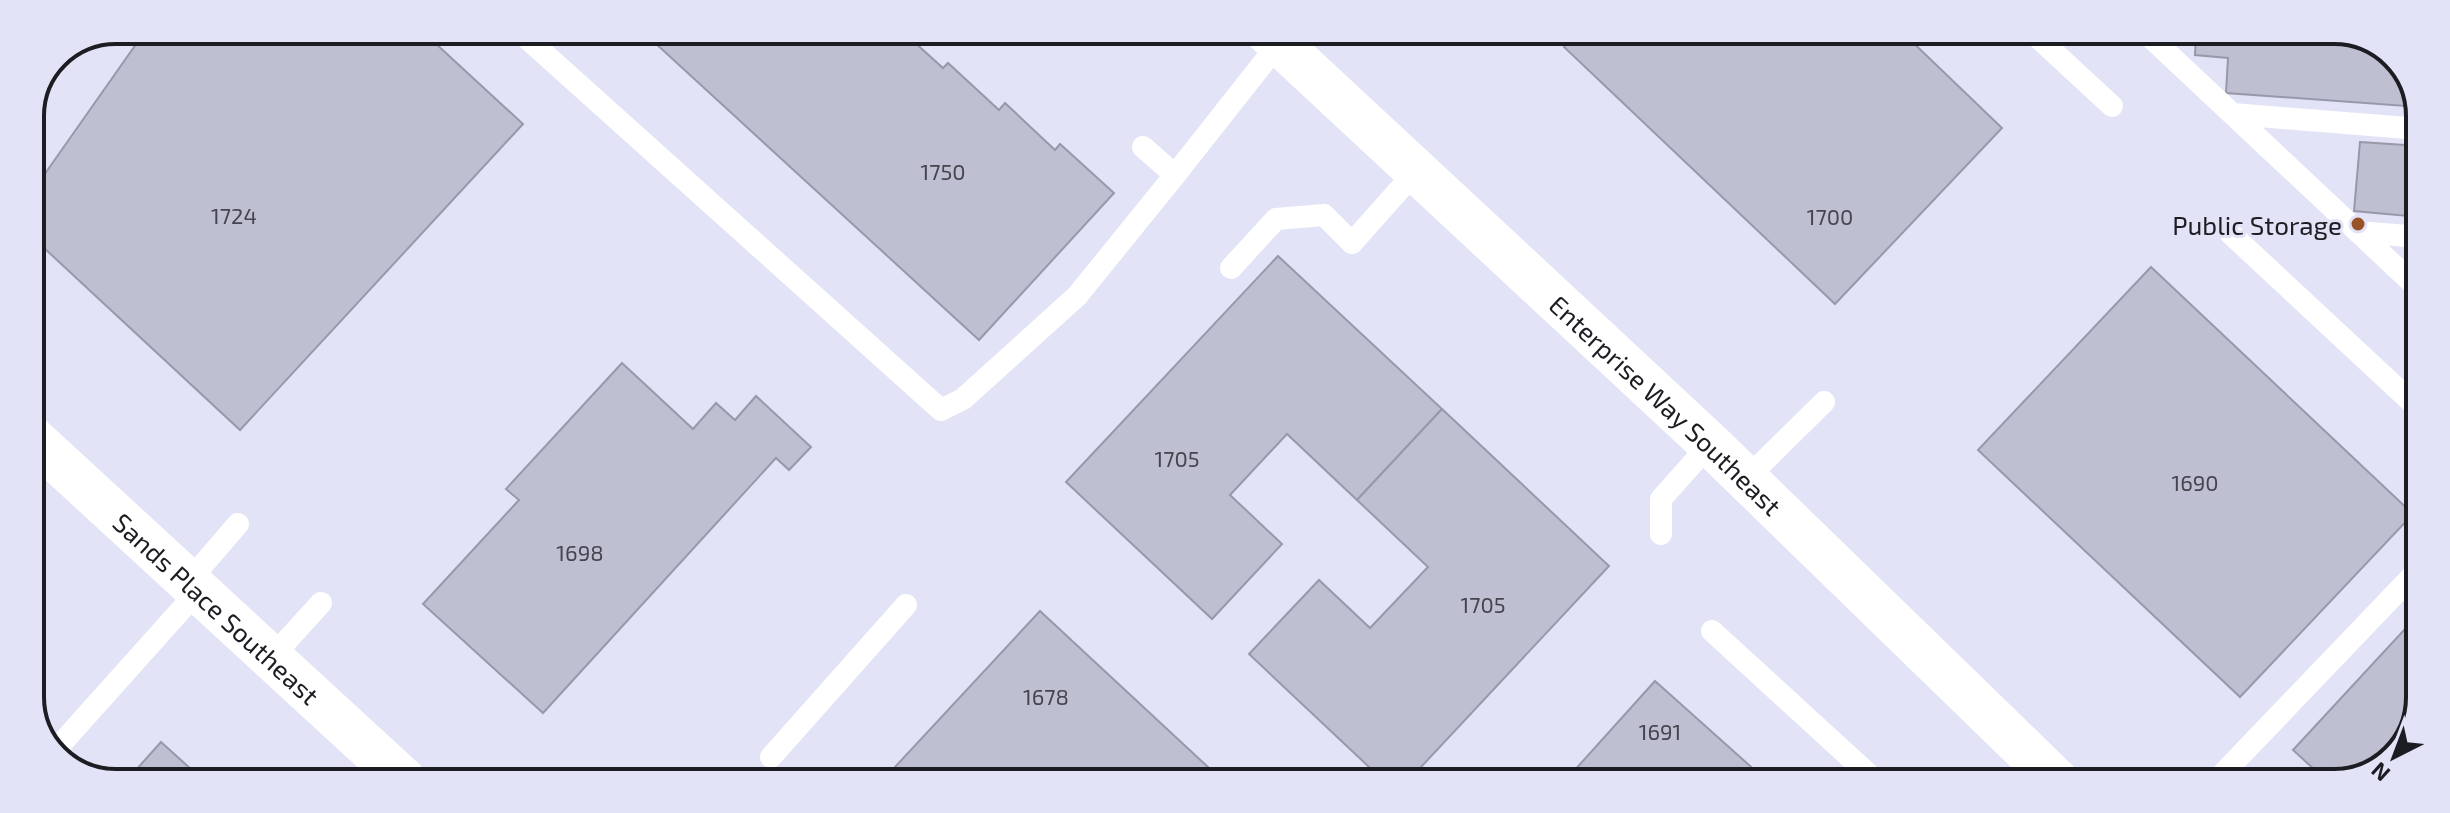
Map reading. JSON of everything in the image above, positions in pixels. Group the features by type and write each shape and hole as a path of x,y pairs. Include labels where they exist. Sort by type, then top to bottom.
{"street":[{"name":"Enterprise Way Southeast","path":"1280,44 1710,444 2034,769"},
{"name":"Sands Place Southeast","path":"44,449 392,769"}],"lane":[{"path":"533,44 941,410 963,399 1077,296 1175,175 1268,44"},
{"path":"2045,44 2112,106"},
{"path":"2158,44 2406,277"},
{"path":"2233,114 2406,128"},
{"path":"1143,147 1175,175"},
{"path":"1231,268 1276,219 1324,215 1352,243 1416,171"},
{"path":"2358,232 2406,236"},
{"path":"2231,234 2406,397"},
{"path":"1746,479 1824,402"},
{"path":"1661,534 1661,499 1710,444"},
{"path":"61,743 193,586 238,524"},
{"path":"2227,769 2406,583"},
{"path":"271,658 321,603"},
{"path":"771,757 906,605"},
{"path":"1712,631 1863,769"}],"building":[{"path":"136,44 436,44 523,124 240,430 44,248 44,175"},
{"path":"656,44 916,44 943,68 948,63 999,110 1005,103 1055,150 1060,144 1114,193 979,340"},
{"path":"1566,44 1914,44 2002,128 1835,304 1564,47"},
{"path":"2196,44 2352,46 2374,56 2388,69 2396,80 2405,106 2226,93 2228,58 2195,55"},
{"path":"2360,142 2406,145 2406,216 2354,211"},
{"path":"1278,256 1442,409 1357,500 1287,434 1230,495 1282,544 1212,619 1066,482"},
{"path":"2151,267 2406,507 2406,521 2240,697 1978,450"},
{"path":"622,363 693,429 716,403 735,420 756,396 811,447 789,470 776,458 543,713 423,604 519,500 506,489"},
{"path":"1442,409 1609,566 1419,769 1371,769 1249,654 1319,580 1370,628 1428,567 1357,500"},
{"path":"1040,611 1210,769 893,769"},
{"path":"2406,628 2403,717 2354,717 2354,766 2314,769 2293,750"},
{"path":"1655,681 1753,769 1576,769"},
{"path":"161,742 191,769 137,769"}],"place":[{"name":"Public Storage","path":"2358,224"}]}
